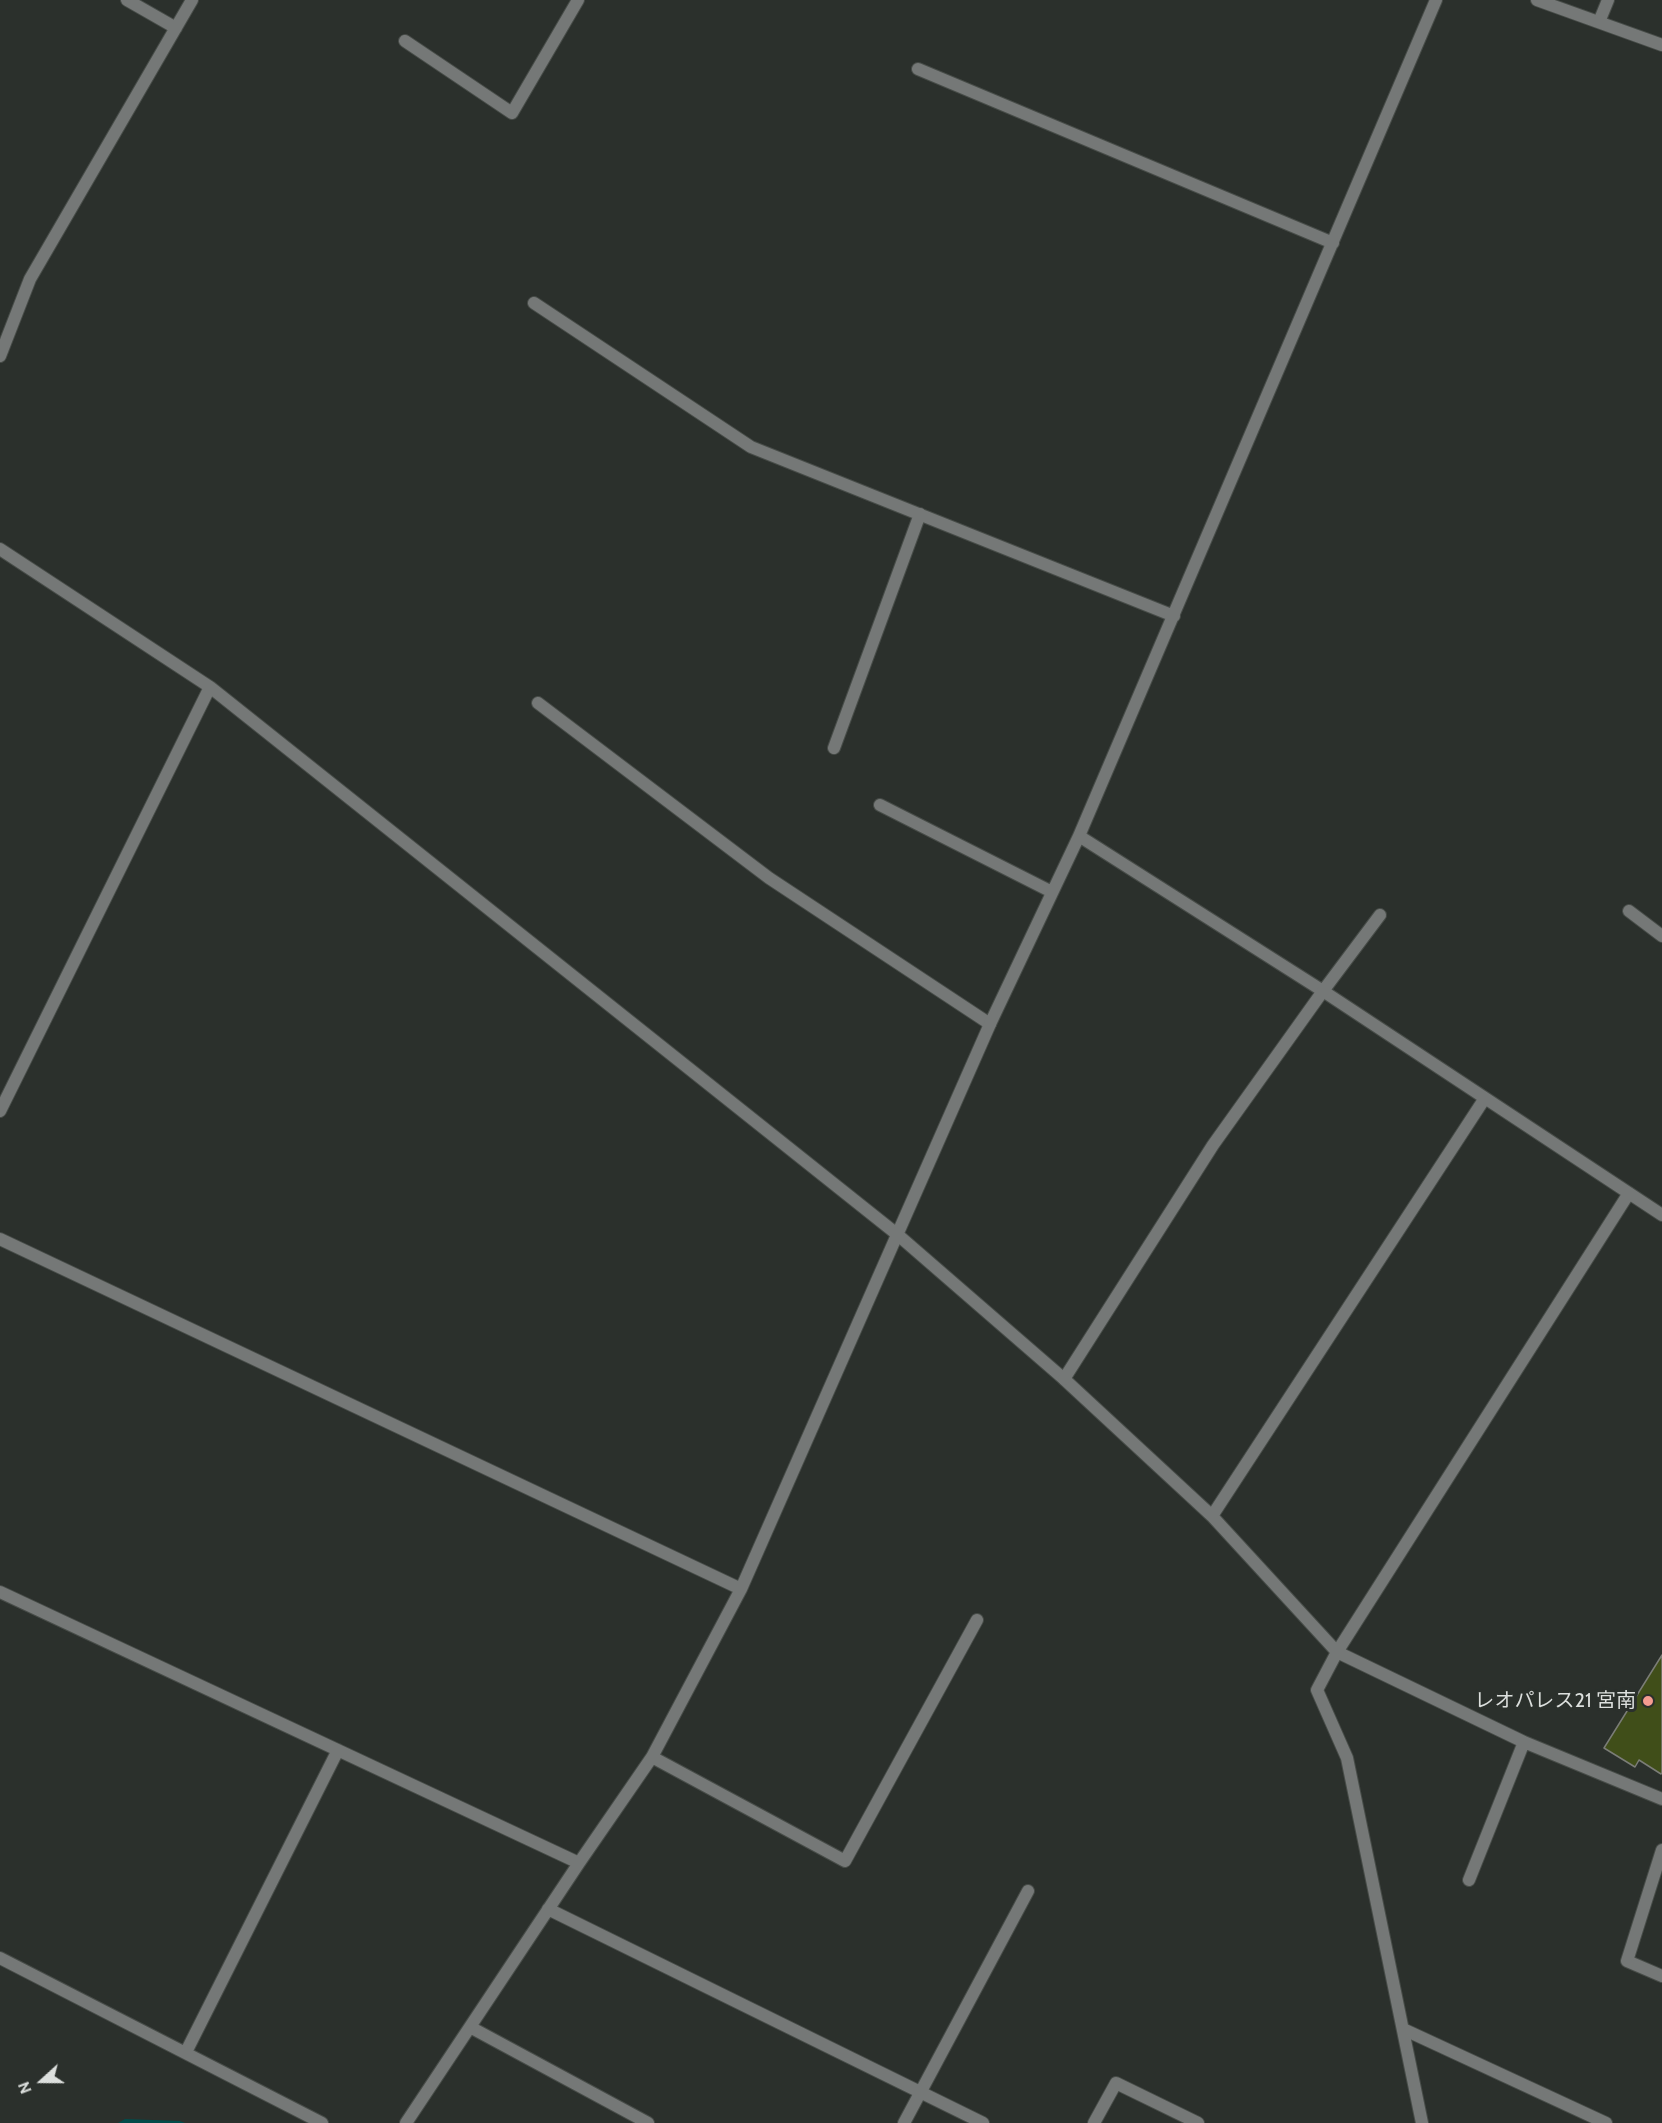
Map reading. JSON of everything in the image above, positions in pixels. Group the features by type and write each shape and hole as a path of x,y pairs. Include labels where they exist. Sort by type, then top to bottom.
{"street":[{"path":"127,0 176,28"},
{"path":"0,356 30,279 192,0"},
{"path":"405,41 512,112 578,0"},
{"path":"406,2123 652,1757 741,1589 990,1024 1079,836 1436,0"},
{"path":"1537,0 1662,45"},
{"path":"1599,22 1608,0"},
{"path":"918,69 1333,243"},
{"path":"534,303 751,447 1174,616"},
{"path":"834,748 920,514"},
{"path":"0,549 210,687 898,1235 1064,1379 1212,1516 1336,1652 1524,1743 1662,1799"},
{"path":"0,1111 210,687"},
{"path":"538,703 769,878 990,1024"},
{"path":"880,805 1052,892"},
{"path":"1079,836 1323,991 1662,1215"},
{"path":"1629,911 1662,936"},
{"path":"1064,1379 1213,1144 1380,915"},
{"path":"1212,1516 1485,1098"},
{"path":"1422,2123 1347,1758 1317,1690 1336,1652 1629,1193"},
{"path":"0,1239 741,1589"},
{"path":"0,1592 579,1863"},
{"path":"652,1757 845,1861 977,1620"},
{"path":"1469,1880 1524,1743"},
{"path":"186,2052 338,1750"},
{"path":"1662,1850 1627,1961 1662,1976"},
{"path":"904,2123 1028,1891"},
{"path":"548,1909 983,2123"},
{"path":"0,1958 322,2123"},
{"path":"470,2027 648,2123"},
{"path":"1403,2030 1606,2123"},
{"path":"1094,2123 1116,2083 1198,2123"}],"water":[{"path":"125,2119 180,2121 185,2123 118,2123"}],"building":[{"name":"レオパレス21 宮南","path":"1662,1655 1661,1774 1639,1760 1635,1767 1604,1748"}],"place":[{"name":"レオパレス21 宮南","path":"1648,1701"}]}
